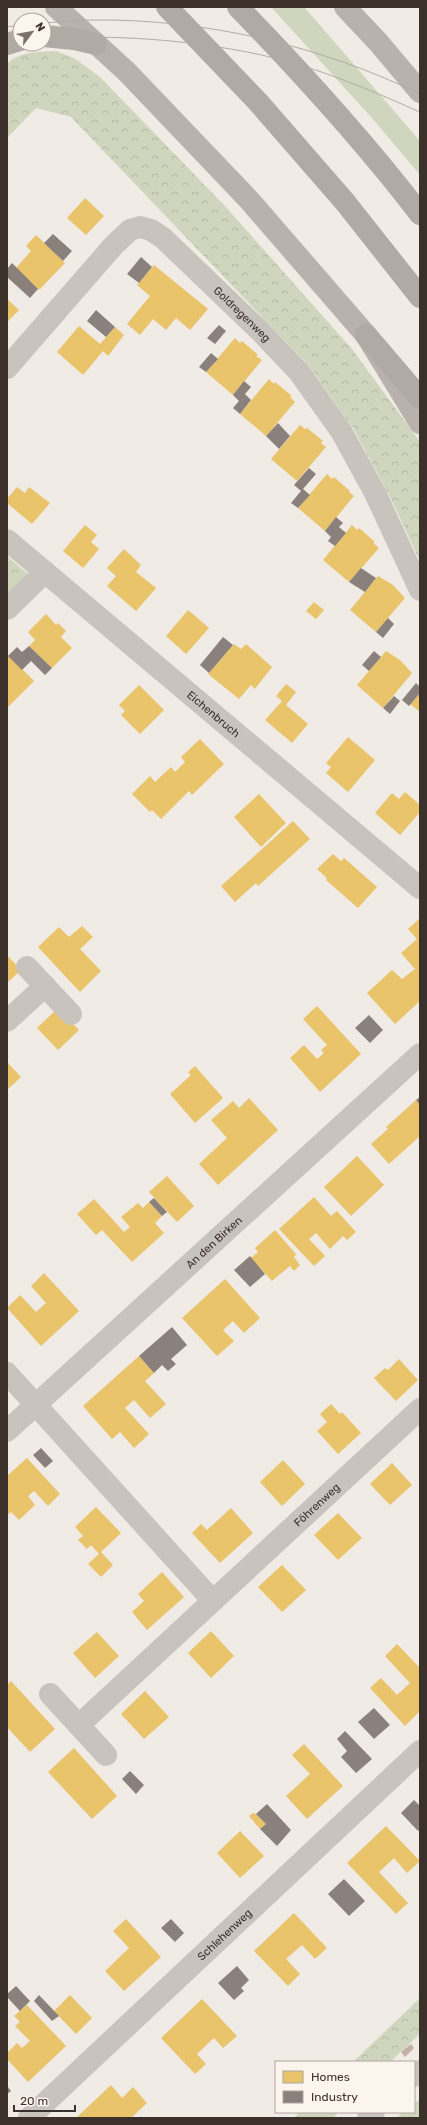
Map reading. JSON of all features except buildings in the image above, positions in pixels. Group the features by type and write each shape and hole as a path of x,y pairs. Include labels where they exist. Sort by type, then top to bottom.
{"highway":[{"path":"167,7 258,102 345,202 420,297"},
{"path":"238,7 286,56 390,174 420,214"},
{"path":"52,37 74,38 96,44"},
{"path":"366,335 420,398"}],"main road":[{"path":"56,7 126,72 250,201 366,335 420,423"},
{"path":"345,7 378,42 420,92"}],"street":[{"name":"Goldregenweg","path":"7,368 114,245 130,230 140,227 152,230 163,238 211,283 299,372 341,431 375,494 420,590"},
{"name":"Eichenbruch","path":"7,540 420,888"},
{"path":"7,609 45,572"},
{"path":"27,968 71,1014"},
{"path":"7,1021 45,986"},
{"name":"An den Birken","path":"7,1431 420,1054"},
{"path":"7,1373 37,1404 213,1601"},
{"name":"Föhrenweg","path":"79,1725 420,1409"},
{"path":"50,1694 106,1755"},
{"name":"Schlehenweg","path":"30,2118 420,1751"}],"green space":[{"path":"271,7 305,8 420,141 420,175 372,118"},
{"path":"56,51 74,58 100,77 225,206 352,349 413,432 420,442 420,561 389,495 353,428 308,365 71,117 36,108 7,138 7,64 23,54"},
{"path":"7,556 28,574 7,595"},
{"path":"420,1998 420,2034 391,2061 354,2061"},
{"path":"420,2099 420,2118 400,2118 398,2116 402,2113 415,2113 415,2103"},
{"path":"299,2113 338,2113 333,2118 294,2118"}],"tram line":[{"path":"52,22 89,20 137,21 179,24 221,30 303,49 343,62 420,94"},
{"path":"7,27 12,26"},
{"path":"52,38 73,37 136,38 200,44 262,55 307,67 356,85 420,112"},
{"path":"7,43 12,43"}]}
